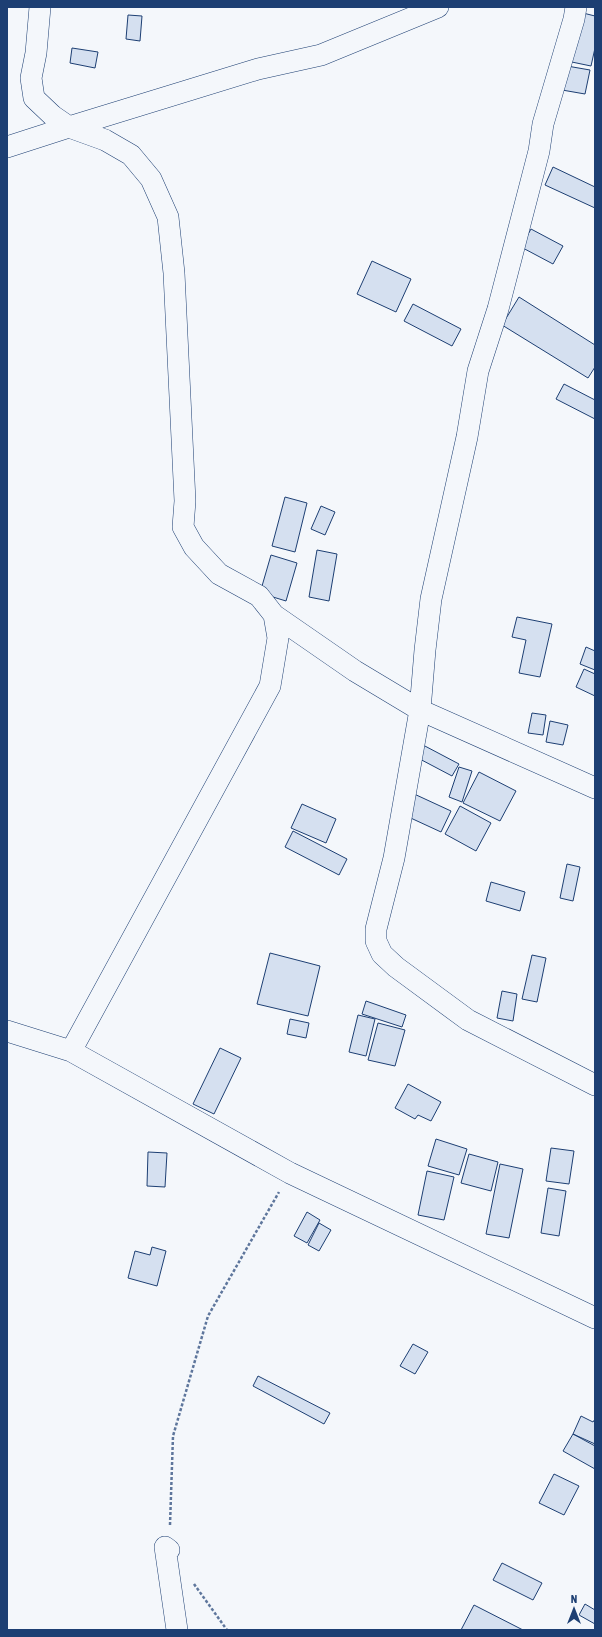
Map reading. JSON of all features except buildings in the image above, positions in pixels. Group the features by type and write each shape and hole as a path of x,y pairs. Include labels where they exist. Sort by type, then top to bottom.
{"street":[{"path":"40,7 36,53 31,78 34,98 53,116 69,127 105,140 131,155 151,179 168,217 174,273 184,501 183,527 194,547 219,574 259,596 274,615 355,671 420,710 595,788"},
{"path":"7,147 258,69 321,55 438,7"},
{"path":"576,7 574,19 543,124 539,152 498,308 478,371 466,437 432,599 425,650 420,710 394,858 376,929 376,941 382,954 396,968 468,1020 595,1085"},
{"path":"71,1051 270,686 278,638 274,615"},
{"path":"7,1031 71,1051 290,1173 595,1318"},
{"path":"169,1550 165,1547 176,1630"}],"path":[{"path":"169,1550 174,1436 208,1316 290,1173"},
{"path":"191,1581 227,1630"}]}
